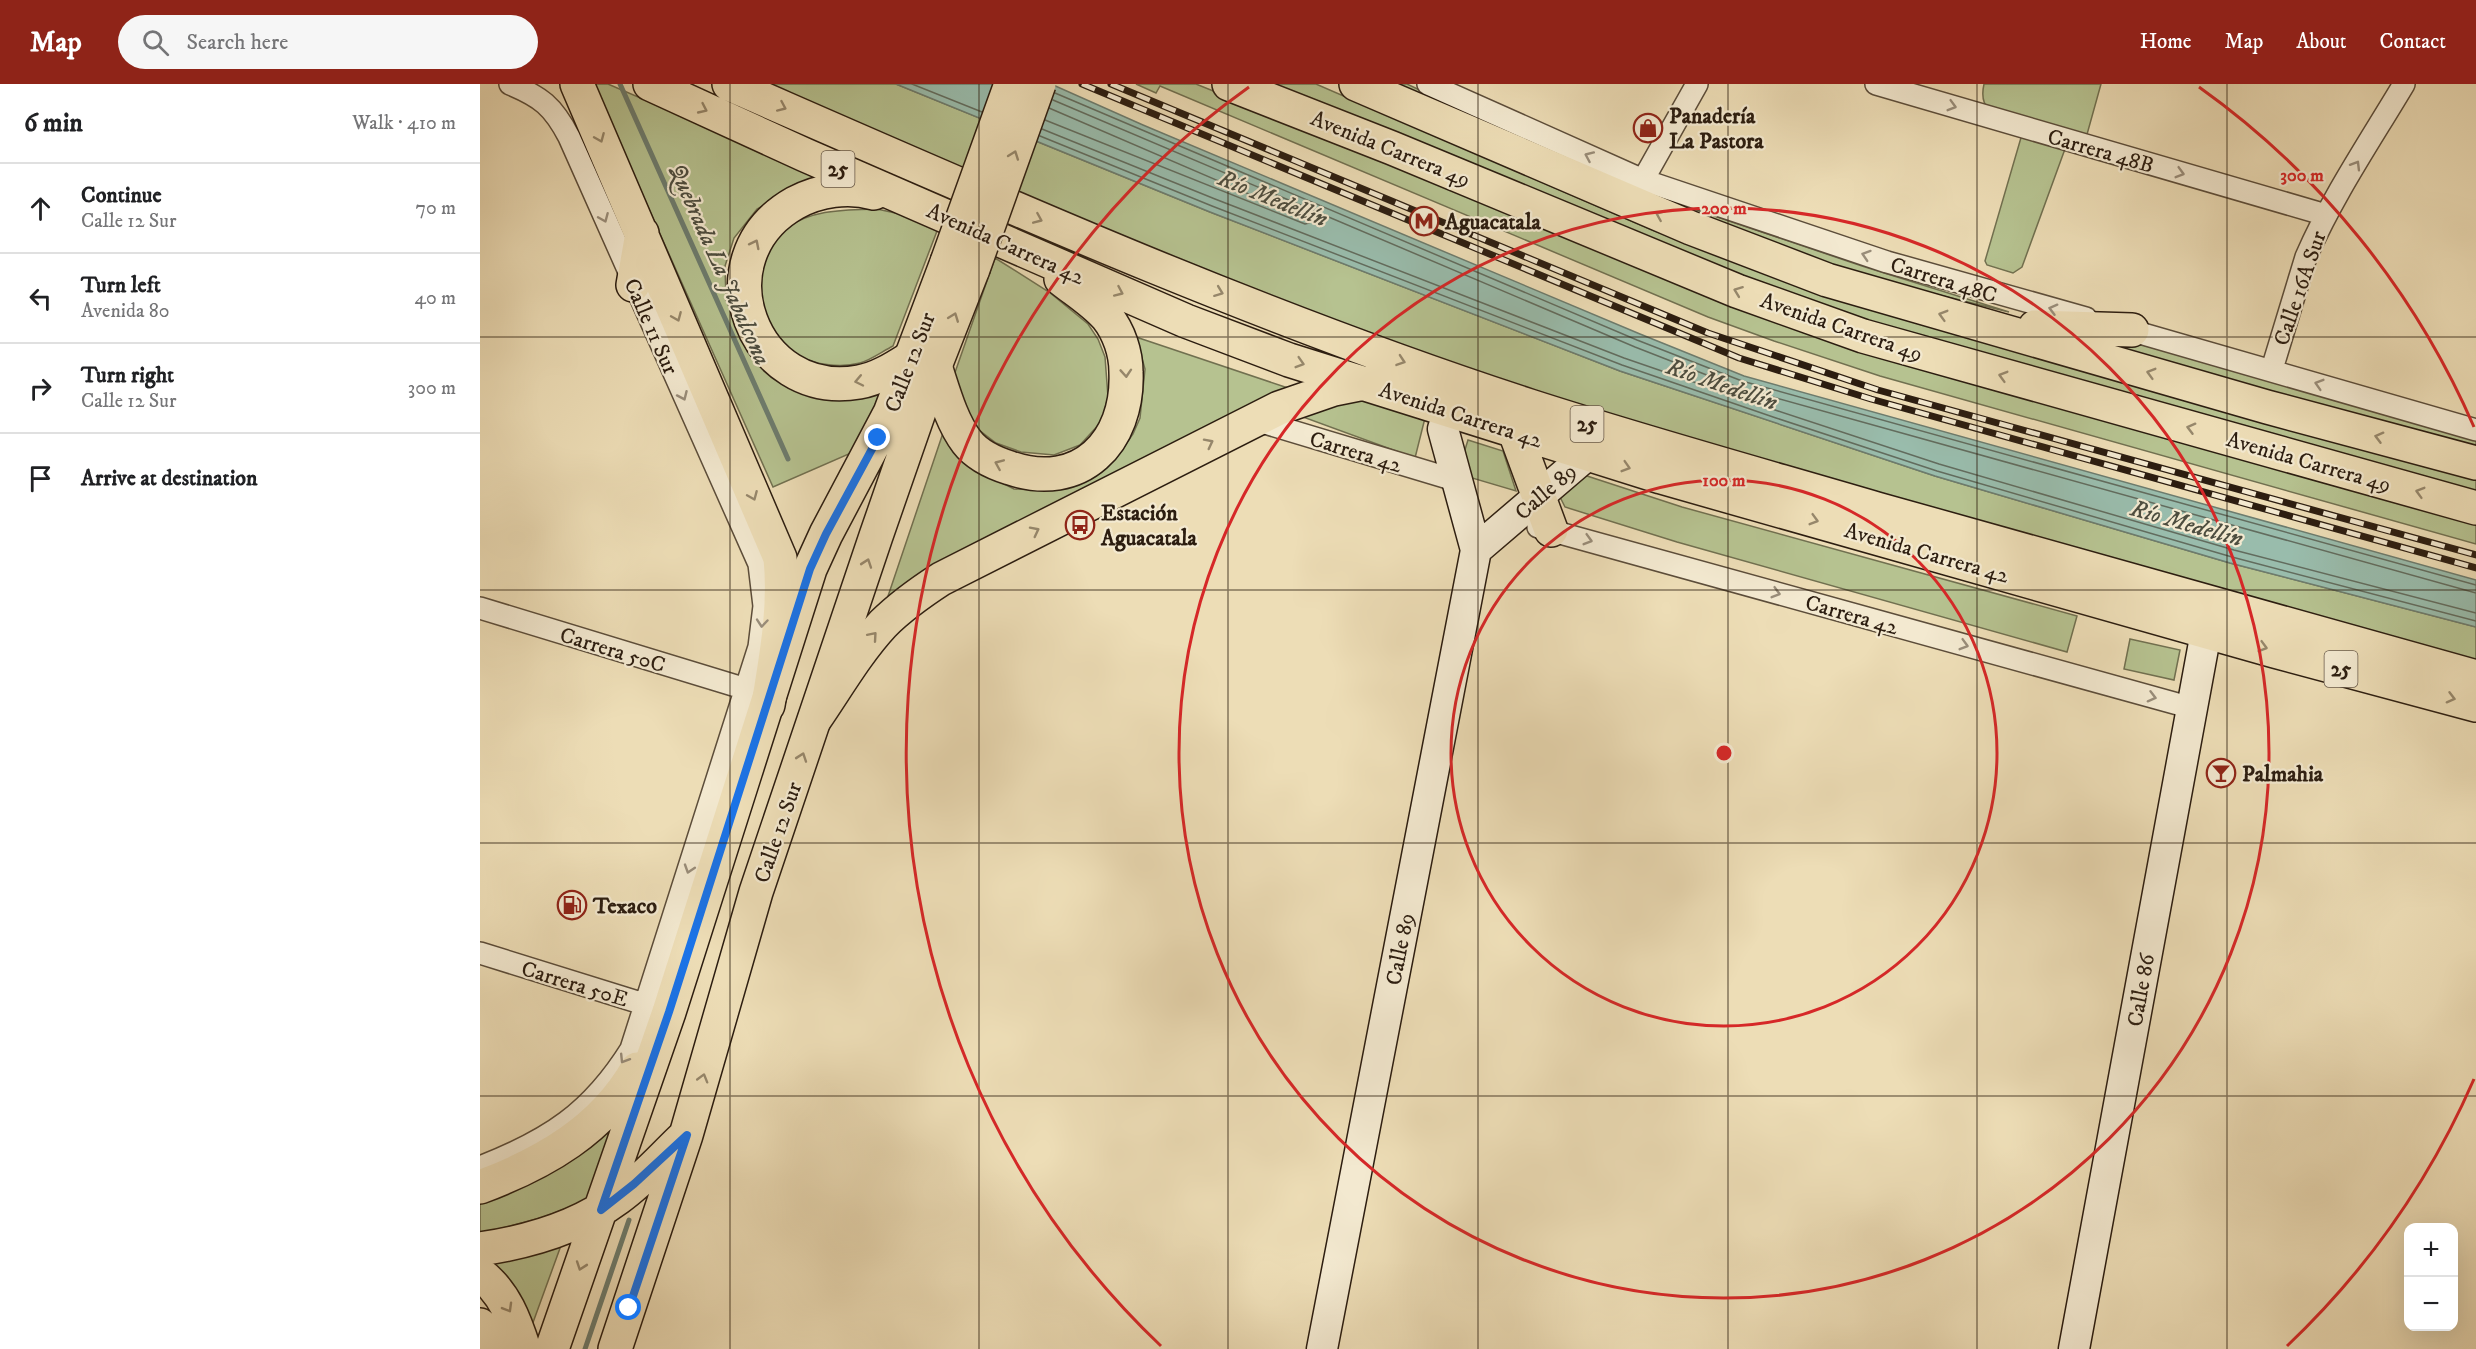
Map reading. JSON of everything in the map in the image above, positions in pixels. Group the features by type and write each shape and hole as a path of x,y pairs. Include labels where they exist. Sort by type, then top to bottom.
{"main road":[{"path":"577,84 780,558 783,599 757,697"},
{"name":"Avenida Carrera 42","path":"650,84 912,202 1231,339 1364,383 1446,420 1515,432 1587,455 2206,632 2476,705"},
{"name":"Avenida Carrera 42","path":"729,84 1065,231 1379,354 1527,405 1674,451 2088,570 2476,677"},
{"name":"Calle 12 Sur","path":"960,266 1011,84"},
{"name":"Calle 12 Sur","path":"615,1349 687,1135 756,892 815,718 924,361 960,266 1040,84"},
{"name":"Avenida Carrera 49","path":"1229,84 1413,156 1737,291 1863,336 2476,508"},
{"name":"Avenida Carrera 49","path":"1356,84 1594,188 1836,284 2476,463"},
{"path":"912,202 869,191 835,189 808,196 779,212 757,237 747,260 744,287 748,312 762,344 784,365 812,380 835,384 860,382 924,361 967,442 987,459 1028,474 1059,473 1085,464 1109,442 1121,418 1127,393 1126,365 1120,339 1107,317 1027,252"},
{"path":"633,285 642,233"},
{"path":"1981,325 2132,330"},
{"name":"Calle 12 Sur","path":"552,1349 601,1210 658,1009 757,697 826,534 890,413 924,361"},
{"path":"815,718 871,638 896,612 927,588 1255,420 1305,398 1364,383"},
{"path":"1515,432 1551,530"},
{"path":"480,1187 522,1171 562,1148 591,1126 614,1104 632,1078 658,1009"},
{"path":"480,1249 522,1241 556,1230 601,1210 634,1184 687,1135"},
{"path":"480,1274 499,1293 508,1308 524,1349"},
{"path":"480,1324 502,1349"}],"street":[{"name":"Calle 11 Sur","path":"510,84 536,95 552,108 565,128 759,564"},
{"name":"Carrera 48C","path":"1428,84 1642,180 1897,265 2008,298 2272,369 2476,430"},
{"path":"1642,180 1697,84"},
{"name":"Carrera 48B","path":"1876,84 2326,215"},
{"name":"Calle 16A Sur","path":"2272,369 2306,257 2326,215 2404,84"},
{"name":"Carrera 42","path":"1255,420 1458,481"},
{"name":"Calle 89","path":"1322,1349 1476,550 1458,481 1446,420"},
{"name":"Calle 89","path":"1476,550 1587,455"},
{"name":"Carrera 42","path":"1512,519 2192,708"},
{"name":"Calle 12 Sur","path":"757,697 759,647 764,606 759,564"},
{"name":"Carrera 50C","path":"480,608 757,697"},
{"name":"Calle 86","path":"2074,1349 2206,632"},
{"name":"Carrera 50E","path":"480,953 658,1009"},
{"path":"480,1167 540,1140 568,1123 619,1068 658,1009"}],"green space":[{"path":"593,84 608,84 833,181 788,192 757,209 734,238 725,266 726,300 747,347 766,370 799,389 881,389 858,450 773,487"},
{"path":"751,84 896,84 1210,212 1620,371 1935,476 2230,563 2476,627 2476,667 1820,485 1250,296"},
{"path":"1136,84 1196,84 1494,204 2476,522 2476,544 1880,376 1774,341 1708,317 1160,86 1156,93"},
{"path":"1267,84 1316,84 1652,230 1774,276 2476,477 2476,497 1766,291"},
{"path":"1385,84 1407,84 1496,126 1688,207 1862,266 2009,312 1845,272 1750,240"},
{"path":"1984,84 2101,84 2086,138 2069,138 2022,267 2013,273 1987,265 1985,261 2025,124 2000,116 1988,108 1984,102"},
{"path":"877,209 909,216 937,231 893,346 864,362 849,365 813,362 790,352 773,337 762,312 760,281 768,251 785,229 795,222 817,214 841,210"},
{"path":"995,258 1049,292 1088,324 1098,339 1105,357 1108,397 1102,421 1080,445 1054,455 1021,452 996,443 979,430 964,411 952,381"},
{"path":"1136,337 1291,389 882,614 943,433 976,470 1014,489 1037,490 1122,450 1140,418 1145,369"},
{"path":"2136,343 2476,438 2476,450 2095,345"},
{"path":"1361,397 1425,418 1415,458 1303,417 1332,405"},
{"path":"1468,440 1503,451 1516,491 1472,478 1463,456"},
{"path":"1584,475 1682,507 2077,616 2067,652 1677,542 1565,507 1559,495"},
{"path":"2130,639 2180,650 2174,680 2124,669"},
{"path":"618,1115 598,1196 544,1217 480,1234 480,1195"},
{"path":"563,1240 531,1328 480,1264"}],"water":[{"name":"Río Medellín","path":"896,84 1051,84 1143,125 1744,376 2476,580 2476,627 2230,563 1935,476 1620,371 1210,212"}],"waterway":[{"name":"Quebrada La Jabalcona","path":"620,84 788,459"},
{"name":"Quebrada La Jabalcona","path":"585,1349 629,1220"}],"railway":[{"path":"1082,84 1739,358 1871,399 2476,568"},
{"path":"1111,84 1708,333 1878,390 2476,555"}],"place":[{"name":"Panadería La Pastora","path":"1648,128"},
{"name":"Aguacatala","path":"1424,221"},
{"name":"Estación Aguacatala","path":"1080,525"},
{"name":"Palmahia","path":"2221,773"},
{"name":"Texaco","path":"572,905"}],"route":[{"path":"629,1308 687,1135 634,1184 601,1210 669,1012 768,705 797,605 826,534 878,438"}]}
